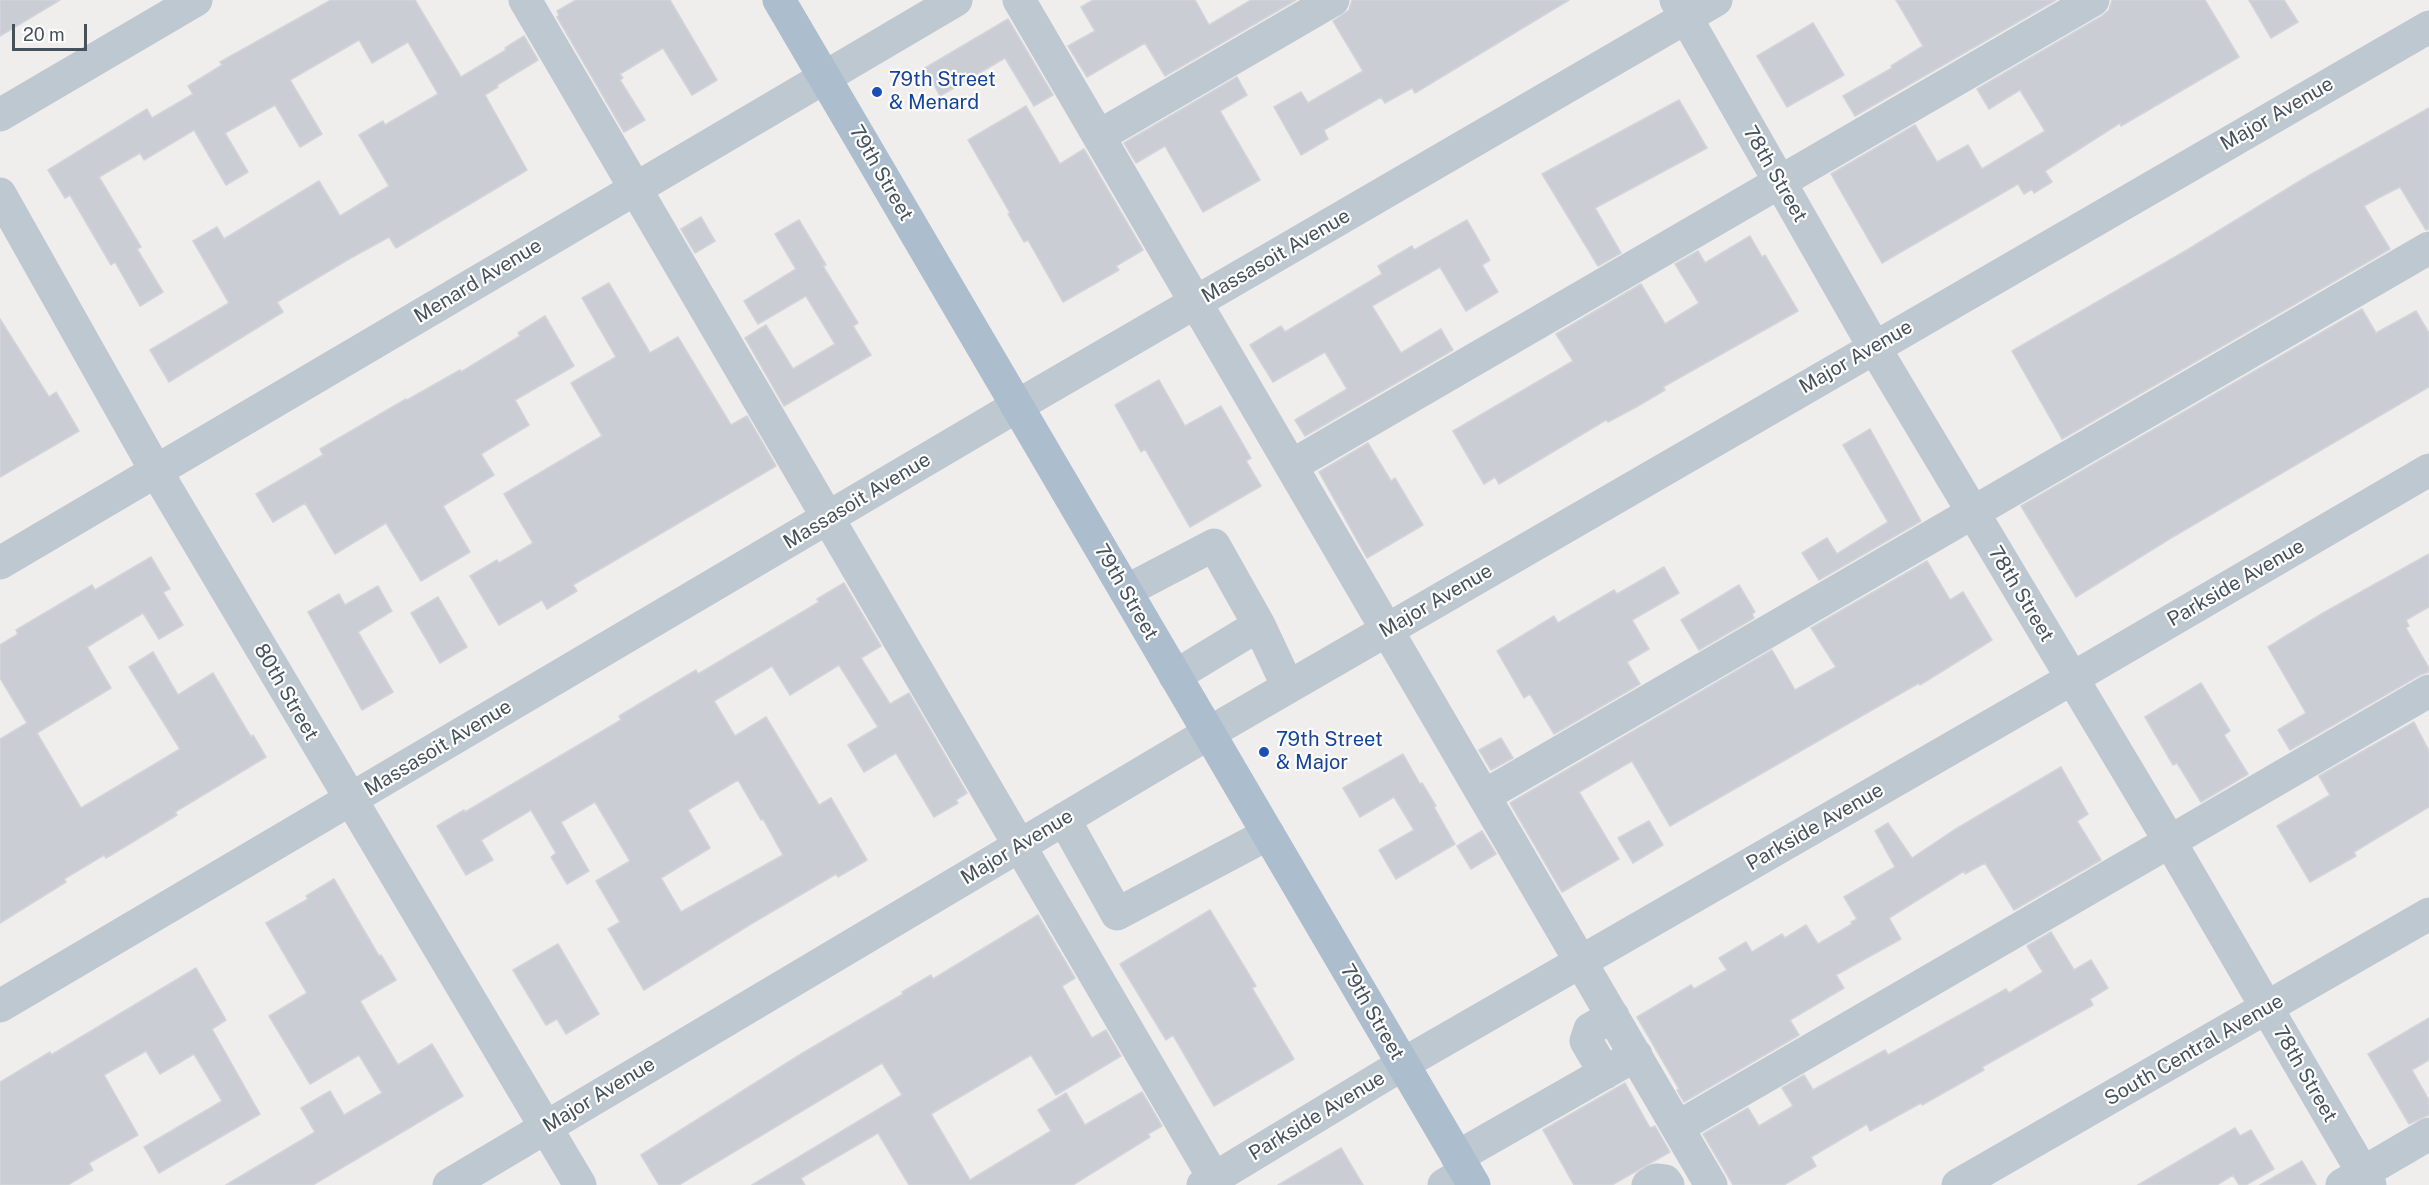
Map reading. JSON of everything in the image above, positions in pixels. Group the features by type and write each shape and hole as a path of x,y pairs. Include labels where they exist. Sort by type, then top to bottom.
{"main road":[{"name":"79th Street","path":"779,0 1403,1064 1460,1175"}],"street":[{"path":"0,115 196,0"},
{"path":"525,0 1019,845 1211,1183"},
{"name":"Menard Avenue","path":"0,563 956,0"},
{"path":"1019,0 1711,1185"},
{"path":"1099,136 1333,0"},
{"name":"Massasoit Avenue","path":"0,1006 1196,302 1681,9 1716,0"},
{"path":"1291,466 2092,0"},
{"name":"78th Street","path":"1681,9 1874,347 2268,1008 2358,1181"},
{"name":"Major Avenue","path":"449,1185 1209,733 2429,27"},
{"name":"80th Street","path":"0,194 156,471 580,1185"},
{"path":"1484,796 2429,248"},
{"name":"Parkside Avenue","path":"1211,1183 1403,1064 2072,679 2429,470"},
{"path":"1126,591 1214,546 1259,625 1288,687"},
{"path":"1175,676 1259,625"},
{"path":"1678,1127 2429,690"},
{"path":"1064,819 1117,914 1268,834"},
{"name":"South Central Avenue","path":"1958,1185 2429,914"},
{"path":"1605,1073 1586,1041 1590,1029 1612,1016"},
{"path":"1460,1175 1605,1073 1636,1055"},
{"path":"2358,1181 2429,1134"},
{"path":"1648,1185 1656,1180 1665,1181 1668,1185"}],"building":[{"path":"0,0 60,0 0,36"},
{"path":"331,0 415,0 461,77 506,50 505,48 524,36 538,60 485,95 527,170 396,248 389,237 349,259 277,302 283,312 169,382 150,350 229,303 193,241 217,227 224,239 319,181 340,216 389,186 359,135 383,121 385,125 438,94 408,42 372,63 359,40 290,80 322,134 300,147 275,105 225,133 248,172 226,185 194,130 144,160 140,153 99,177 141,247 137,249 163,292 140,306 115,262 111,265 70,195 65,198 48,170 147,109 152,118 193,94 188,86 222,65 220,62"},
{"path":"576,0 670,0 717,80 692,95 663,48 620,74 623,78 620,80 645,120 624,132 557,17 559,15 557,11"},
{"path":"1093,0 1195,0 1209,25 1251,0 1296,0 1165,76 1145,43 1087,77 1068,46 1095,31 1081,7"},
{"path":"1352,0 1569,0 1415,93 1412,88 1385,103 1381,97 1324,130 1328,139 1301,155 1274,107 1301,92 1308,103 1363,71 1333,21 1349,10"},
{"path":"1896,0 2056,0 1855,116 1843,96 1892,68 1891,66 1923,46"},
{"path":"2112,0 2205,0 2239,57 2121,126 2120,123 2045,171 2052,182 2034,193 2032,189 2024,194 2018,184 1882,263 1831,174 1915,125 1937,162 1968,145 1982,169 2045,131 2020,90 1989,109 1977,89 2102,16 2109,10"},
{"path":"2249,0 2284,0 2298,22 2271,38"},
{"path":"1008,19 1053,95 1034,106 1005,58 940,96 925,68"},
{"path":"1813,23 1844,75 1787,107 1757,56"},
{"path":"1237,77 1247,95 1220,111 1260,180 1203,212 1165,146 1136,163 1124,143"},
{"path":"1679,100 1707,148 1595,208 1621,253 1598,266 1542,174"},
{"path":"1026,106 1060,164 1084,149 1143,250 1116,266 1119,270 1063,302 1028,240 1024,242 968,140"},
{"path":"2429,108 2429,229 2426,230 2400,187 2364,206 2390,249 2062,439 2012,351 2187,250 2308,176"},
{"path":"701,217 715,241 695,253 681,229"},
{"path":"799,220 826,265 823,266 858,323 853,326 871,355 784,406 745,338 766,325 793,369 835,344 806,296 758,324 744,301 796,269 775,234"},
{"path":"1467,220 1490,260 1482,265 1498,292 1466,311 1440,267 1372,306 1401,353 1441,329 1453,350 1305,436 1295,420 1347,389 1325,352 1273,382 1250,345 1281,326 1285,332 1382,274 1378,266 1412,246 1414,250"},
{"path":"1750,236 1762,257 1765,255 1798,311 1663,387 1665,390 1638,406 1608,422 1606,420 1499,484 1495,477 1484,484 1453,431 1573,361 1556,334 1641,284 1665,324 1699,303 1675,264 1698,251 1705,263"},
{"path":"609,283 650,353 678,337 731,425 747,416 776,466 573,585 577,591 547,609 542,600 499,625 470,576 497,560 499,563 533,543 504,494 602,436 571,383 616,357 582,298"},
{"path":"2362,309 2376,333 2416,311 2429,333 2429,387 2171,538 2076,597 2021,506"},
{"path":"545,316 574,366 515,400 529,425 481,454 494,475 443,506 470,552 421,581 386,523 335,554 305,503 273,522 256,494 323,455 320,449 406,399 460,370 461,372 520,336 518,333"},
{"path":"0,319 49,397 56,392 79,431 0,477"},
{"path":"1159,380 1185,426 1221,406 1251,458 1246,461 1261,486 1190,527 1145,449 1141,452 1115,405"},
{"path":"1870,429 1921,521 1819,580 1802,553 1827,538 1837,554 1888,522 1843,445"},
{"path":"1368,443 1391,481 1395,478 1423,525 1367,558 1319,472"},
{"path":"2429,554 2429,607 2406,620 2409,626 2406,628 2429,668 2429,672 2290,750 2278,730 2306,713 2268,647 2323,613"},
{"path":"151,557 170,589 163,592 183,625 159,639 143,613 87,647 111,688 37,733 81,808 180,749 129,667 153,652 178,695 213,673 251,737 253,735 266,757 175,812 177,815 131,843 106,858 104,855 64,879 66,882 0,923 0,739 27,723 0,678 0,645 18,634 16,630 92,585 95,590"},
{"path":"1927,561 1950,600 1963,592 1992,640 1920,685 1919,683 1670,826 1632,761 1579,792 1619,859 1562,892 1510,803 1772,650 1795,690 1836,667 1811,628"},
{"path":"1664,567 1679,593 1632,620 1649,649 1627,662 1640,684 1554,734 1530,694 1524,698 1497,651 1554,616 1558,623 1614,590 1617,594"},
{"path":"844,583 881,646 861,658 890,704 909,693 967,793 956,800 958,803 934,817 896,753 864,772 848,745 878,727 839,665 790,695 772,666 714,701 735,736 766,717 819,805 831,798 867,860 838,877 836,874 644,990 608,929 620,922 596,881 630,861 595,802 561,822 589,871 567,884 551,857 556,853 531,810 481,840 493,860 466,875 437,826 464,810 465,812 621,720 619,716 696,670 698,674 819,602 817,599","holes":["738,780 761,820 763,819 783,855 681,912 661,878 710,848 688,810"]},
{"path":"1739,585 1755,612 1752,614 1754,618 1699,650 1681,620"},
{"path":"378,586 392,611 358,632 393,692 362,710 308,612 339,594 345,605"},
{"path":"438,597 467,647 440,663 411,613"},
{"path":"2201,683 2230,731 2224,735 2248,774 2201,802 2177,763 2173,765 2145,717"},
{"path":"2414,722 2429,751 2429,807 2354,852 2356,856 2310,882 2277,826 2330,795 2319,776"},
{"path":"1501,738 1513,758 1491,770 1479,750"},
{"path":"1403,754 1436,806 1434,807 1455,844 1396,879 1379,850 1414,830 1394,797 1360,817 1343,788"},
{"path":"2061,767 2088,814 2077,821 2101,860 2014,910 1985,863 1965,874 1964,871 1889,918 1901,939 1836,975 1844,988 1790,1020 1799,1035 1684,1102 1677,1090 1679,1089 1637,1017 1691,985 1694,989 1727,970 1719,958 1746,942 1752,952 1782,934 1785,938 1806,925 1818,944 1852,924 1851,922 1857,919 1844,897 1895,867 1875,831 1888,823 1912,858 1954,830"},
{"path":"1649,821 1663,845 1633,863 1618,838"},
{"path":"1482,831 1496,854 1471,869 1457,846"},
{"path":"334,879 379,956 381,955 396,980 360,1001 398,1065 432,1044 463,1096 313,1185 226,1185 315,1132 301,1108 330,1091 344,1115 382,1093 359,1055 310,1084 269,1016 307,993 266,923 308,899 306,896"},
{"path":"1210,910 1256,986 1252,988 1294,1059 1214,1106 1173,1035 1166,1040 1120,964"},
{"path":"1038,915 1075,978 1062,986 1092,1038 1106,1030 1121,1056 1056,1095 1031,1055 931,1114 970,1180 1051,1131 1038,1110 1066,1093 1085,1125 1142,1092 1162,1126 1148,1134 1150,1137 1073,1185 909,1185 878,1133 801,1178 805,1185 752,1185 902,1095 882,1063 679,1185 659,1185 641,1155 801,1054 903,994 902,992 931,975 933,979"},
{"path":"2051,932 2074,970 2091,960 2108,988 2090,999 2093,1005 1982,1067 1984,1070 1922,1105 1921,1103 1870,1131 1867,1124 1811,1157 1816,1166 1784,1185 1733,1185 1703,1134 1748,1108 1759,1126 1793,1106 1782,1088 1804,1075 1813,1090 1885,1050 1888,1055 2006,989 2009,993 2043,972 2027,946"},
{"path":"558,944 599,1014 566,1034 557,1019 546,1025 513,970"},
{"path":"196,968 226,1020 212,1029 260,1114 159,1173 144,1147 222,1101 194,1054 160,1074 146,1051 104,1075 138,1135 89,1163 93,1170 68,1185 0,1185 0,1082 50,1052 51,1055"},
{"path":"2429,1018 2429,1060 2412,1070 2429,1100 2429,1115 2409,1124 2368,1054"},
{"path":"1625,1083 1650,1128 1655,1126 1670,1152 1612,1185 1574,1185 1543,1130"},
{"path":"2235,1128 2240,1136 2251,1130 2274,1169 2246,1185 2239,1185 2233,1175 2217,1185 2138,1185"},
{"path":"1341,1148 1363,1185 1278,1185"},
{"path":"2302,1161 2316,1185 2260,1185"}],"place":[{"name":"79th Street & Menard","path":"877,92"},
{"name":"79th Street & Major","path":"1264,752"}]}
